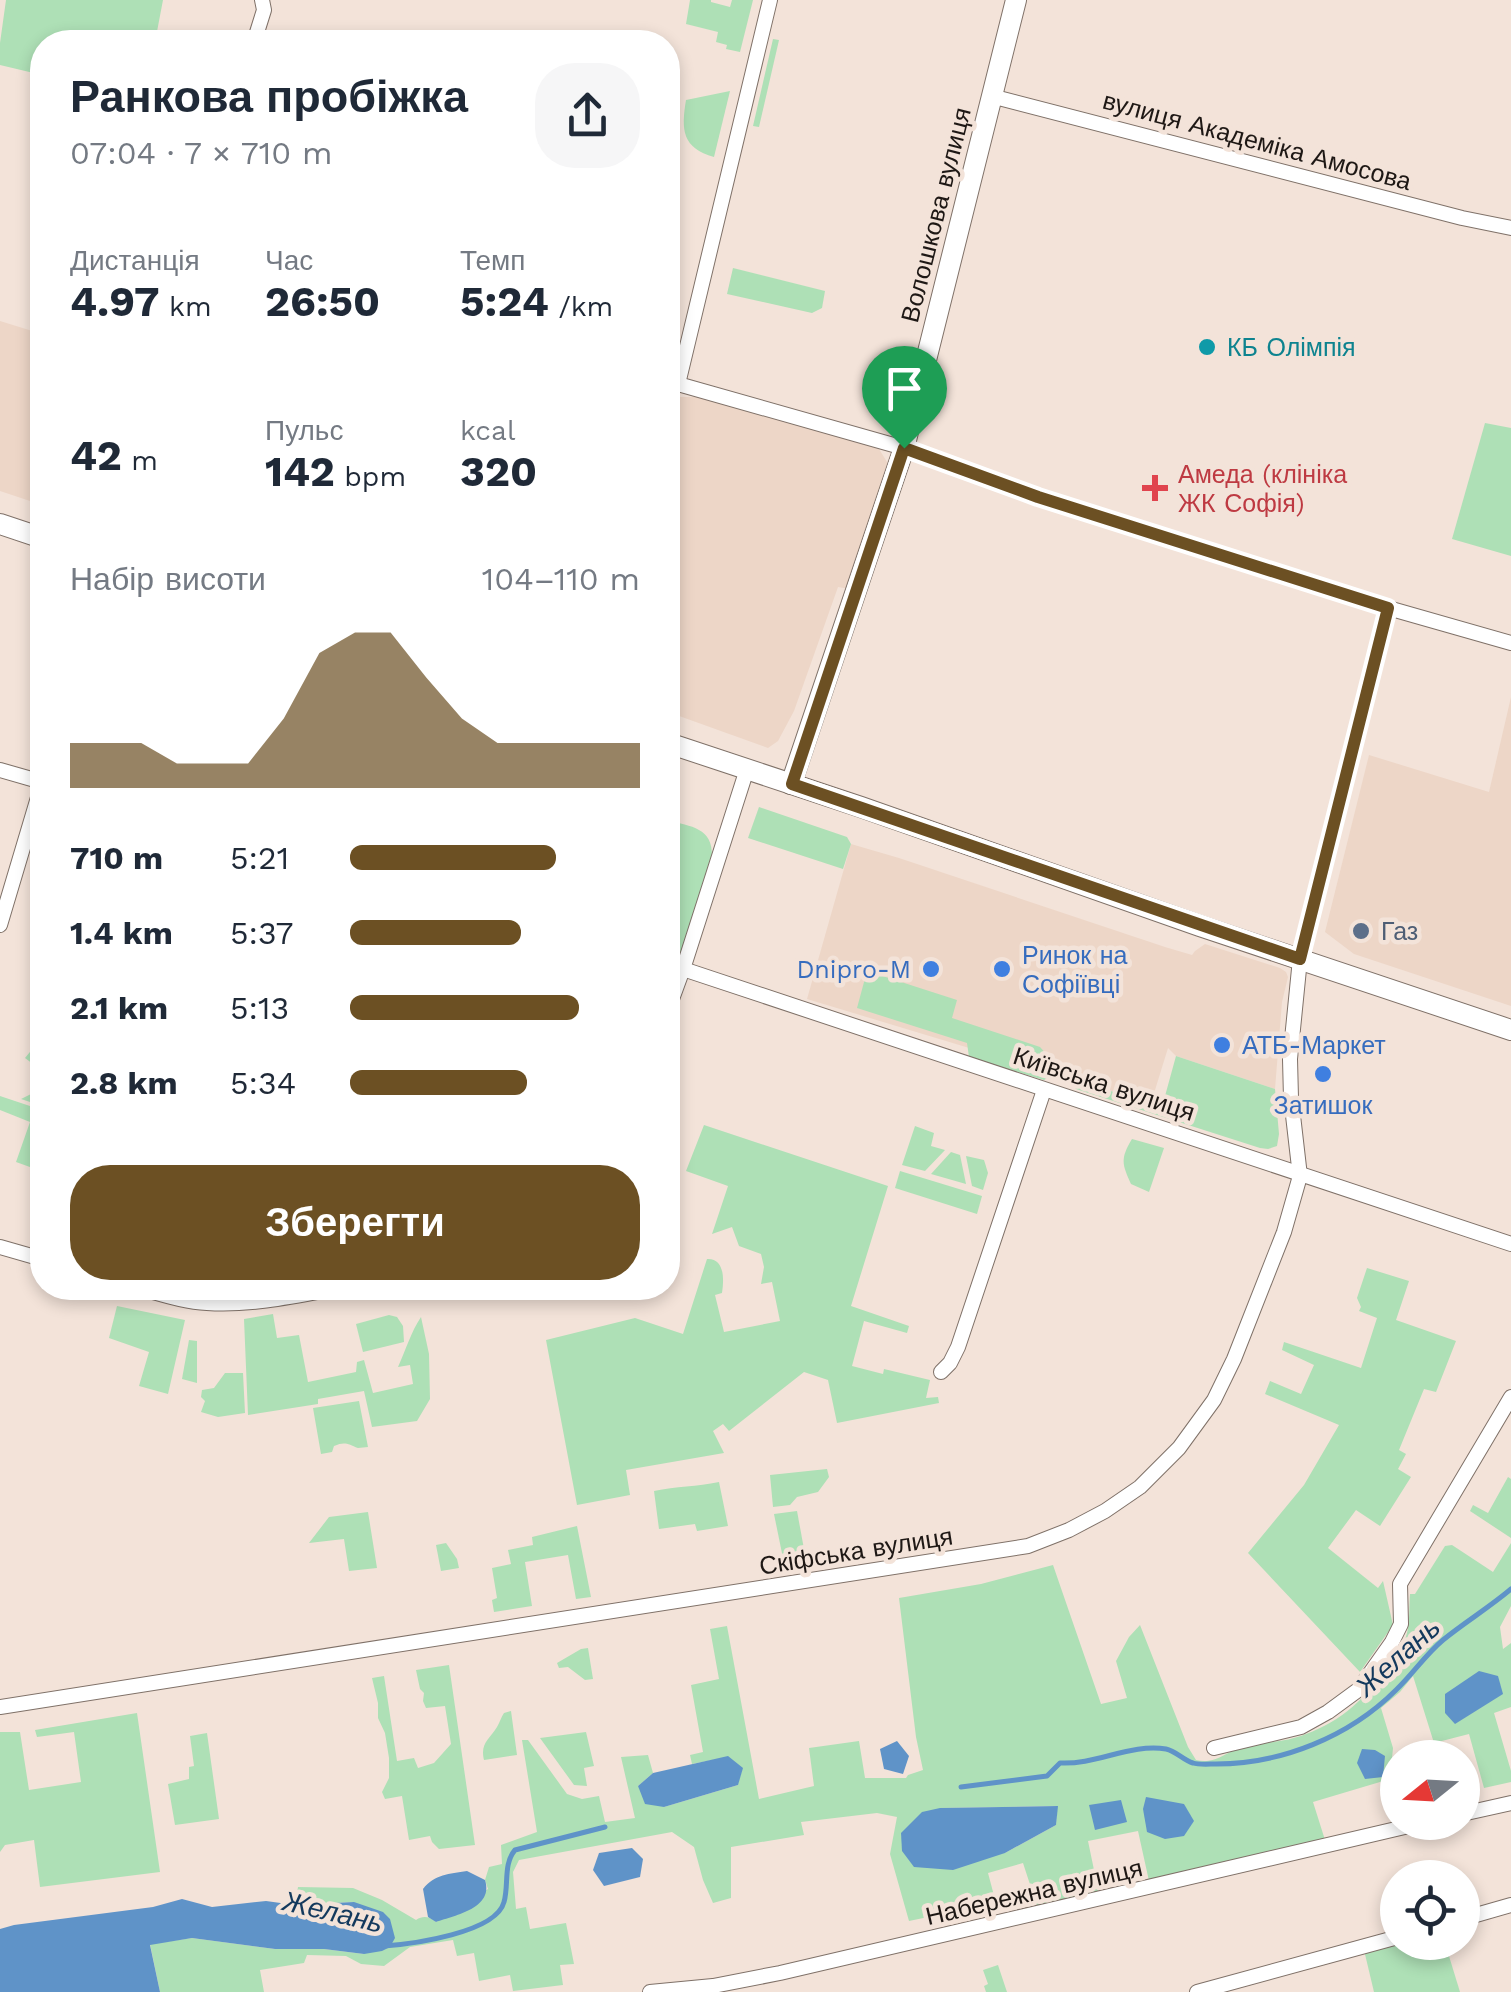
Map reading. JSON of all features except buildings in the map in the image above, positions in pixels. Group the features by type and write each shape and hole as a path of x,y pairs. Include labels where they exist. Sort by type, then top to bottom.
{"main road":[{"name":"Волошкова вулиця","path":"792,784 904,448 1016,0"},
{"path":"0,524 30,534"},
{"path":"680,747 1511,1030"}],"street":[{"path":"258,30 264,10 262,0"},
{"path":"680,357 770,0"},
{"name":"вулиця Академіка Амосова","path":"992,96 1511,228"},
{"path":"680,387 904,448 1038,497 1511,643"},
{"name":"Скіфська вулиця","path":"0,1707 1028,1546 1069,1530 1140,1486 1179,1448 1214,1400 1284,1232 1300,1176 1290,1059 1300,959 1388,608"},
{"path":"680,978 747,769"},
{"path":"0,770 30,779"},
{"path":"0,925 30,824"},
{"name":"Київська вулиця","path":"683,970 1511,1244"},
{"path":"940,1372 950,1363 958,1346 1044,1090"},
{"path":"0,1247 30,1256"},
{"path":"195,1300 257,1300"},
{"path":"1214,1748 1300,1727 1358,1690 1401,1624 1400,1584 1511,1397"},
{"path":"1480,1810 1511,1803"},
{"name":"Набережна вулиця","path":"650,1992 695,1990 814,1966 1380,1833"},
{"path":"1480,1914 1511,1905"},
{"path":"1197,1992 1380,1941"}],"shaded area":[{"path":"0,321 30,330 30,501 0,491"},
{"path":"680,397 712,397 879,449 887,462 850,589 838,587 794,711 778,741 768,748 680,716"},
{"path":"1511,697 1511,1006 1354,954 1325,932 1369,755 1489,792"},
{"name":"Ринок на Софіївці","path":"851,844 1192,955 1205,944 1280,968 1288,977 1282,1002 1275,1089 1176,1056 1168,1048 1151,1103 807,999"}],"green space":[{"path":"6,0 163,0 157,30 30,30 30,72 0,65"},
{"path":"690,0 711,0 730,7 732,0 753,0 740,52 716,42 718,32 686,24"},
{"path":"773,39 779,40 759,127 753,126"},
{"path":"730,91 714,157 695,149 686,136 686,100"},
{"path":"733,268 825,291 822,308 812,313 727,294"},
{"path":"1485,423 1511,428 1511,556 1452,539"},
{"path":"759,807 847,837 851,844 843,869 748,838"},
{"path":"680,824 705,834 712,857 680,955"},
{"path":"867,971 957,1000 952,1018 1040,1047 1049,1061 1049,1077 1044,1080 969,1057 967,1043 857,1008"},
{"path":"1176,1056 1275,1089 1277,1146 1260,1148 1076,1089 1072,1084 1072,1079 1162,1107"},
{"path":"0,1096 30,1106 30,1122 0,1110"},
{"path":"30,1122 30,1167 16,1162"},
{"path":"704,1125 888,1186 851,1306 909,1326 907,1333 864,1321 852,1366 930,1380 926,1398 938,1397 939,1403 837,1423 828,1380 804,1372 729,1431 723,1424 713,1431 724,1453 626,1470 630,1495 577,1505 546,1340 635,1318 683,1334 707,1259 717,1262 722,1271 722,1293 715,1295 724,1332 780,1321 772,1282 761,1284 761,1254 739,1246 732,1227 712,1234 728,1186 686,1171"},
{"path":"915,1126 934,1133 931,1146 945,1150 925,1171 902,1165"},
{"path":"1132,1139 1164,1148 1149,1192 1131,1184 1126,1171 1124,1157"},
{"path":"951,1152 960,1155 966,1184 931,1174"},
{"path":"966,1156 984,1160 988,1173 983,1190 972,1186"},
{"path":"900,1171 982,1196 977,1214 895,1188"},
{"path":"1367,1268 1409,1281 1396,1320 1456,1341 1436,1392 1424,1389 1399,1450 1406,1454 1398,1469 1411,1477 1380,1526 1356,1510 1328,1548 1378,1588 1383,1581 1393,1625 1360,1672 1248,1553 1304,1485 1339,1425 1265,1394 1270,1381 1301,1394 1314,1365 1282,1350 1284,1342 1361,1368 1377,1318 1359,1311 1357,1298"},
{"path":"117,1306 185,1320 168,1394 139,1386 149,1352 109,1338"},
{"path":"273,1314 277,1338 299,1335 308,1382 356,1372 357,1362 364,1360 373,1393 413,1384 410,1365 398,1367 421,1317 429,1354 430,1399 417,1421 372,1427 364,1391 318,1399 318,1404 248,1415 244,1319"},
{"path":"389,1315 397,1317 403,1326 404,1342 363,1352 356,1324"},
{"path":"189,1340 197,1341 197,1383 182,1379"},
{"path":"225,1373 243,1373 245,1413 218,1417 201,1412 205,1401 202,1390 214,1388"},
{"path":"359,1401 368,1447 341,1444 334,1446 332,1452 321,1454 313,1408"},
{"path":"827,1469 829,1477 818,1492 797,1497 790,1505 773,1507 770,1475"},
{"path":"1508,1477 1511,1538 1470,1511 1473,1505 1488,1513"},
{"path":"719,1482 728,1526 697,1531 695,1524 659,1529 654,1491"},
{"path":"797,1511 806,1560 784,1563 774,1514"},
{"path":"368,1512 377,1568 349,1571 344,1539 309,1543 329,1517"},
{"path":"577,1526 591,1597 576,1599 568,1555 525,1562 532,1606 494,1612 492,1600 497,1598 492,1568 511,1564 508,1550 533,1545 532,1537"},
{"path":"446,1543 459,1568 441,1571 436,1545"},
{"path":"1511,1543 1511,1606 1500,1627 1503,1649 1511,1643 1511,1707 1494,1713 1511,1782 1484,1788 1480,1740 1471,1740 1469,1734 1433,1740 1413,1676 1381,1708 1391,1740 1380,1740 1380,1782 1313,1802 1325,1840 1149,1881 1138,1831 1088,1841 1099,1894 1038,1909 1023,1863 988,1873 996,1903 909,1921 890,1854 897,1817 877,1813 801,1822 804,1835 731,1847 731,1898 713,1903 694,1847 672,1832 519,1860 513,1872 516,1909 526,1907 530,1929 566,1923 574,1964 560,1965 563,1985 513,1991 510,1975 479,1981 474,1953 457,1956 453,1940 410,1947 384,1966 361,1964 346,1956 307,1955 304,1963 260,1970 264,1992 160,1992 150,1944 192,1938 275,1949 364,1954 354,1902 295,1905 298,1887 353,1888 416,1920 426,1917 436,1922 488,1889 485,1880 489,1867 502,1864 501,1845 537,1832 522,1740 528,1740 567,1794 582,1799 599,1796 605,1822 635,1818 621,1757 648,1755 653,1773 638,1786 664,1807 738,1785 728,1757 692,1764 690,1755 703,1752 691,1685 719,1679 710,1629 727,1626 759,1799 814,1786 809,1748 859,1741 865,1778 906,1778 923,1770 899,1598 981,1584 1053,1565 1101,1704 1127,1698 1116,1661 1140,1625 1188,1747 1196,1760 1203,1761 1246,1746 1299,1737 1353,1707 1402,1646 1408,1628 1410,1594 1415,1594 1445,1546 1452,1545 1493,1572","holes":["1057,1806 1056,1825 1005,1853 940,1808"]},
{"path":"588,1648 593,1679 585,1680 568,1667 559,1668 557,1663"},
{"path":"449,1665 475,1845 439,1849 430,1836 409,1840 402,1796 385,1799 382,1792 389,1778 389,1758 372,1678 384,1676 397,1761 414,1758 418,1768 434,1763 451,1744 445,1706 426,1708 416,1670"},
{"path":"511,1711 517,1755 484,1760 486,1742 504,1713"},
{"path":"137,1713 160,1872 40,1887 34,1840 5,1845 0,1852 0,1732 20,1732 29,1790 81,1782 74,1732 37,1737 35,1730"},
{"path":"586,1732 594,1766 584,1768 587,1786 574,1785 540,1738"},
{"path":"207,1733 219,1819 175,1825 168,1784 189,1779 189,1767 194,1766 190,1736"},
{"path":"1380,1946 1380,1960 1450,1960 1460,1992 1374,1992 1364,1950"},
{"path":"998,1965 1007,1992 986,1992 984,1986 988,1984 983,1970"}],"water":[{"path":"1479,1671 1498,1676 1503,1694 1455,1724 1445,1713 1445,1694"},
{"path":"897,1741 909,1756 903,1774 884,1769 880,1749"},
{"path":"1362,1749 1380,1753 1380,1777 1365,1779 1357,1763"},
{"path":"728,1756 743,1768 738,1785 664,1807 645,1804 638,1786 653,1773"},
{"path":"1146,1797 1184,1804 1194,1821 1184,1836 1165,1839 1147,1832 1143,1809"},
{"path":"1121,1800 1127,1822 1095,1830 1089,1805"},
{"path":"1058,1806 1056,1825 1005,1853 953,1870 914,1867 902,1851 901,1833 922,1812 940,1808"},
{"path":"632,1848 643,1859 640,1877 604,1886 593,1870 599,1853"},
{"path":"467,1871 485,1880 486,1890 479,1904 436,1922 428,1917 423,1889 437,1878"},
{"path":"182,1899 212,1907 266,1901 295,1905 354,1902 383,1912 390,1919 395,1938 390,1947 364,1954 275,1949 192,1938 150,1945 160,1992 0,1992 0,1929 153,1907"}],"waterway":[{"name":"Желань","path":"961,1787 1047,1776 1060,1763 1140,1749 1166,1749 1193,1763 1216,1764 1265,1759 1313,1745 1377,1707 1443,1640 1511,1589"},
{"name":"Желань","path":"384,1946 452,1935 486,1922 504,1902 509,1862 515,1850 605,1827"}],"place":[{"name":"КБ Олімпія","path":"1207,347"},
{"name":"Амеда (клініка ЖК Софія)","path":"1155,488"},
{"name":"Газ","path":"1361,931"},
{"name":"Dnipro-M","path":"931,969"},
{"name":"Ринок на Софіївці","path":"1002,969"},
{"name":"АТБ-Маркет","path":"1222,1045"},
{"name":"Затишок","path":"1323,1074"}],"route":[{"path":"904,448 1038,497 1388,608 1300,959 792,784 904,448"}]}
